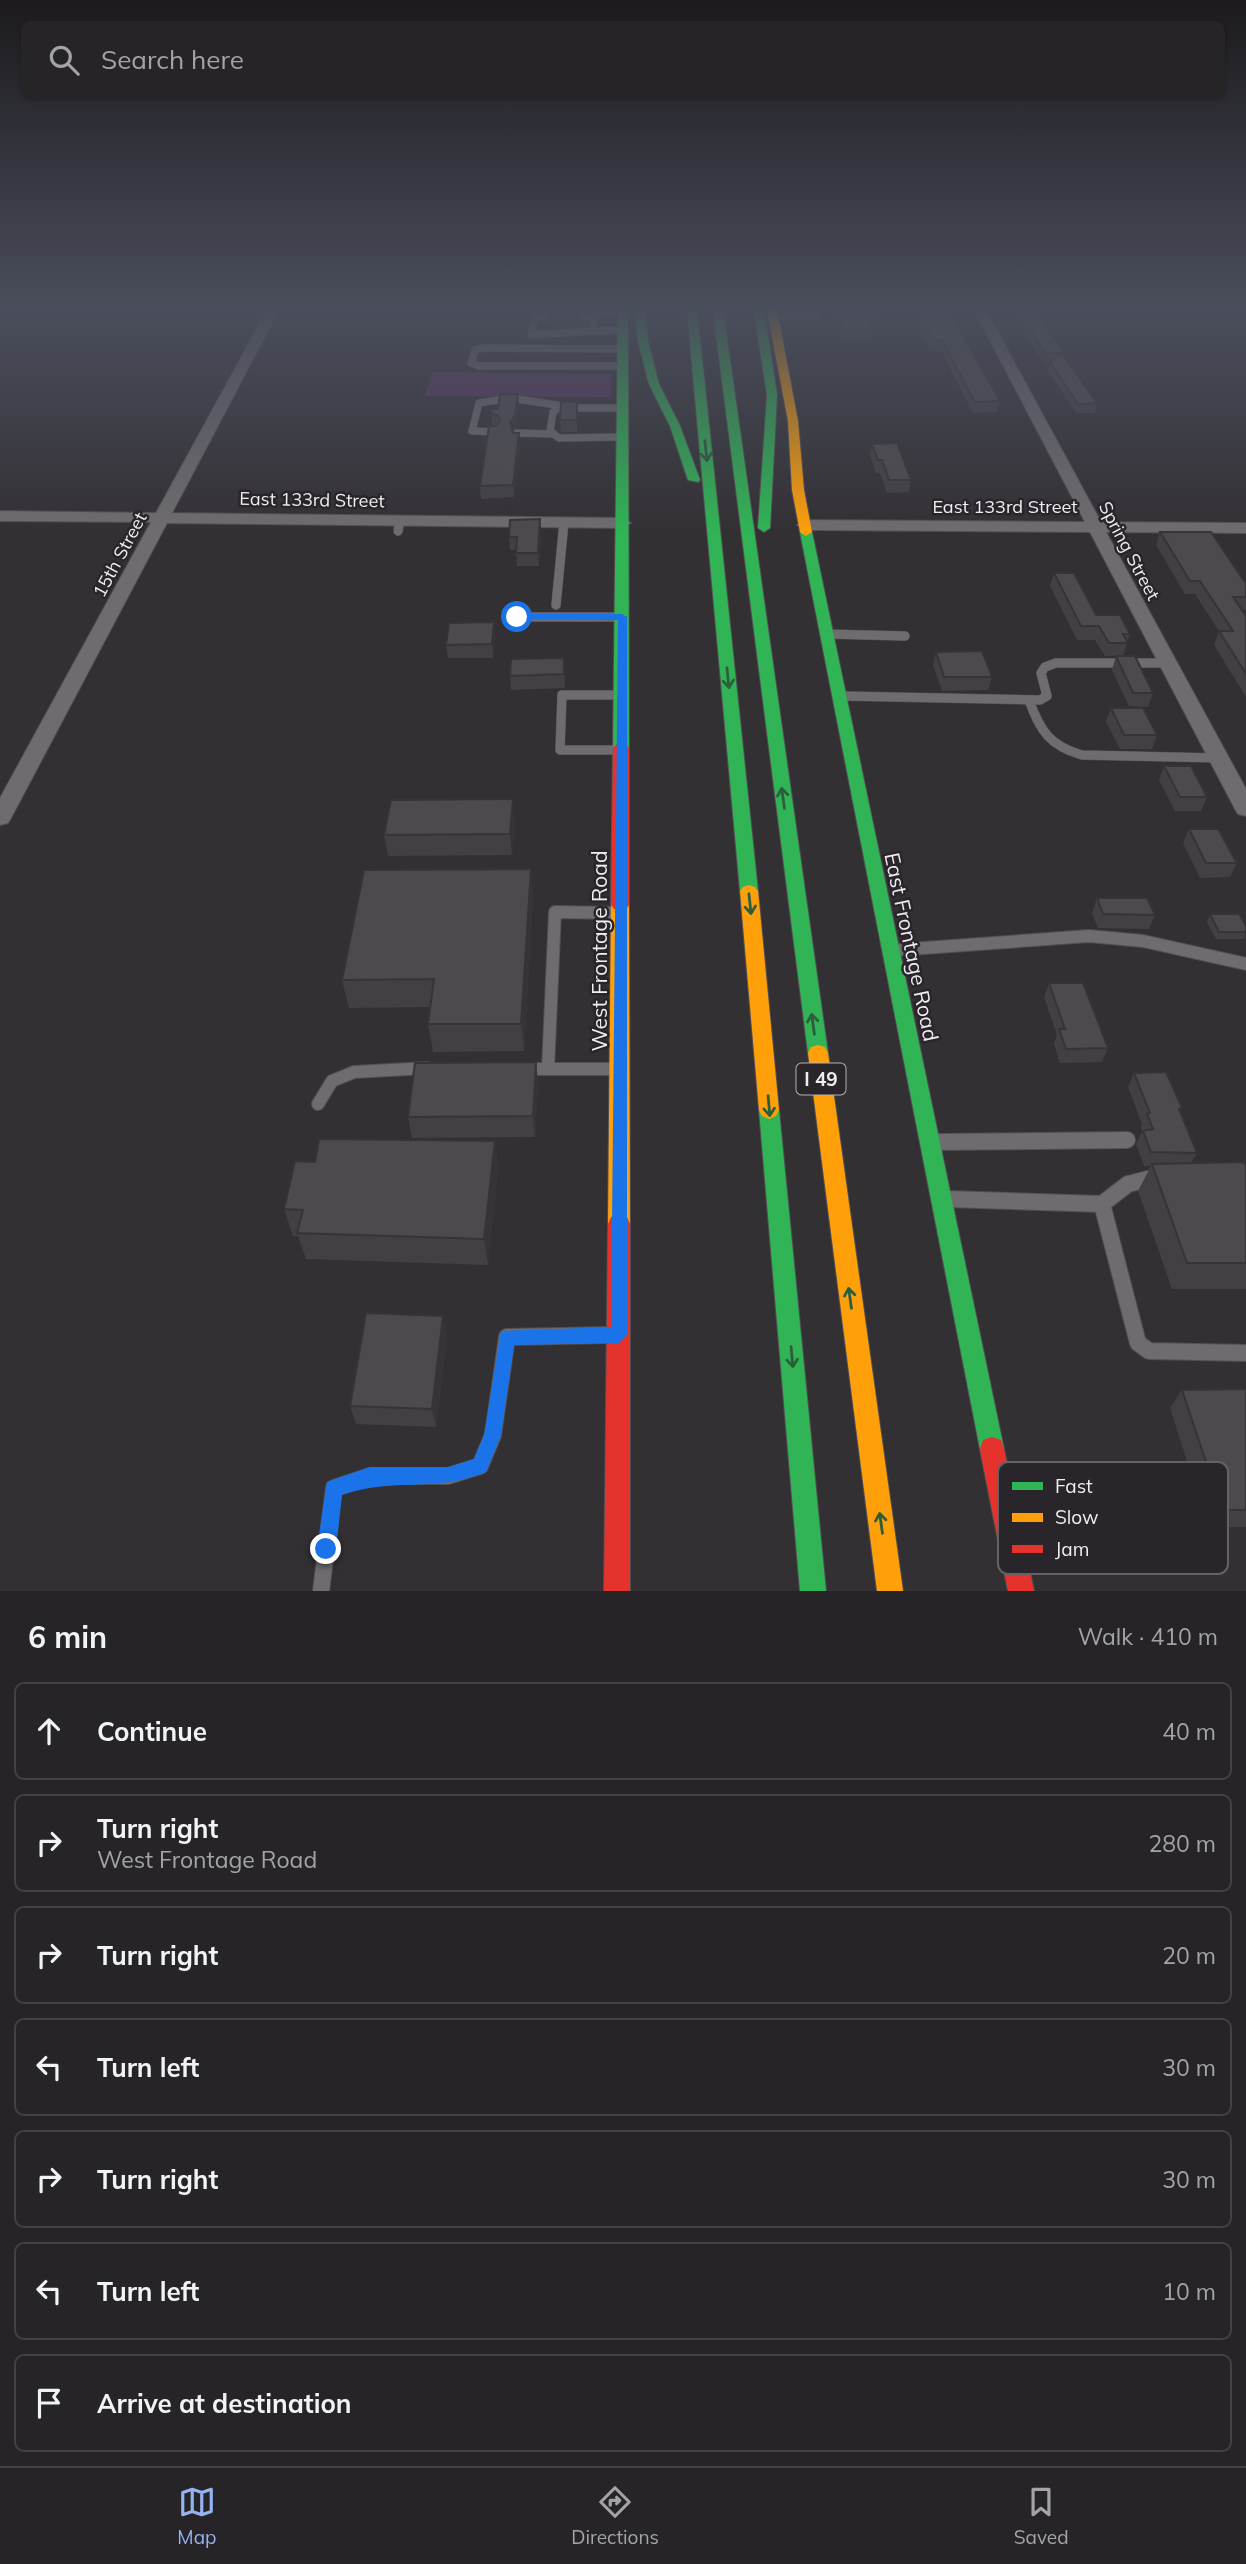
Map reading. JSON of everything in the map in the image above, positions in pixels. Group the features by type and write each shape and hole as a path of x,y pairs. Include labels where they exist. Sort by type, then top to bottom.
{"main road":[{"name":"West Frontage Road","path":"618,1591 622,384"},
{"path":"654,384 675,426 715,539"},
{"name":"I 49","path":"699,384 813,1591"},
{"name":"I 49","path":"728,384 890,1591"},
{"path":"751,566 763,537 770,384"},
{"name":"East Frontage Road","path":"785,384 793,421 798,490 826,634 998,1478"}],"street":[{"name":"15th Street","path":"0,818 233,384"},
{"name":"Spring Street","path":"1019,384 1246,808"},
{"name":"East 133rd Street","path":"0,516 162,517 473,526 564,522 623,523"},
{"name":"East 133rd Street","path":"805,525 1246,528"}],"lane":[{"path":"495,432 472,430 480,403 497,398 564,406 622,408"},
{"path":"551,434 553,412 564,406"},
{"path":"517,433 551,434 559,438 622,437"},
{"path":"556,605 564,522"},
{"path":"517,617 622,617"},
{"path":"826,634 905,636"},
{"path":"839,696 1029,700 1047,696 1041,673 1045,667 1056,663 1168,663"},
{"path":"622,695 562,695 560,750 622,750"},
{"path":"1029,700 1041,736 1064,751 1082,755 1219,758"},
{"path":"548,1069 555,912 621,913"},
{"path":"890,950 1089,936 1143,941 1246,964"},
{"path":"318,1104 332,1081 354,1072 437,1068"},
{"path":"506,1069 620,1069"},
{"path":"930,1142 1127,1140"},
{"path":"941,1199 1102,1204 1118,1190 1144,1176 1169,1177"},
{"path":"1102,1204 1138,1343 1149,1350 1162,1352 1246,1353"},
{"path":"321,1591 334,1488 370,1476 449,1476 480,1466 492,1435 507,1337 619,1335"}],"shaded area":[{"path":"428,384 611,384 611,397 425,396"}],"building":[{"path":"966,384 990,384 1000,401 975,402"},
{"path":"1065,384 1084,384 1097,403 1078,404"},
{"path":"500,394 518,394 515,415 510,422 513,433 519,433 513,485 480,486 489,426 496,426 500,421 498,415 491,414 492,409 498,409"},
{"path":"561,402 577,402 577,420 560,420"},
{"path":"897,443 911,480 889,480 882,460 878,460 872,444"},
{"path":"540,519 538,553 516,553 517,537 509,537 510,520"},
{"path":"1160,532 1211,532 1246,581 1246,597 1233,597 1246,616 1246,674 1219,631 1233,631 1200,581 1190,581"},
{"path":"1054,573 1074,573 1096,615 1120,615 1130,634 1123,634 1128,643 1109,643 1099,626 1081,626"},
{"path":"494,622 492,644 446,645 449,623"},
{"path":"982,651 992,677 944,677 936,652"},
{"path":"1116,656 1135,656 1153,693 1133,693"},
{"path":"564,658 564,674 510,676 511,659"},
{"path":"1111,708 1143,708 1157,735 1124,735"},
{"path":"1164,766 1191,766 1207,797 1180,797"},
{"path":"513,799 510,834 384,835 391,800"},
{"path":"1189,829 1218,829 1237,863 1206,863"},
{"path":"531,869 521,1024 428,1024 434,979 342,980 364,870"},
{"path":"1097,898 1147,898 1155,915 1103,914"},
{"path":"1210,914 1239,914 1246,926 1246,932 1219,932"},
{"path":"1049,983 1083,983 1108,1048 1066,1049 1059,1029 1065,1029"},
{"path":"536,1062 533,1116 408,1117 415,1063"},
{"path":"1166,1072 1197,1153 1151,1152 1143,1131 1153,1129 1147,1114 1150,1113 1134,1073"},
{"path":"319,1139 495,1141 484,1239 297,1233 303,1210 284,1209 295,1161 315,1162"},
{"path":"1244,1162 1246,1263 1187,1263 1152,1164"},
{"path":"366,1313 443,1316 432,1409 350,1406"},
{"path":"1246,1389 1246,1510 1228,1510 1228,1462 1206,1462 1182,1390"}],"traffic: fast":[{"path":"621,747 623,384"},
{"path":"654,384 675,426 694,480"},
{"path":"699,384 749,891"},
{"path":"728,384 818,1053"},
{"path":"764,528 772,395 770,384"},
{"path":"806,532 992,1449"},
{"path":"769,1110 813,1591"}],"traffic: slow":[{"path":"786,384 793,421 798,490 806,532"},
{"path":"749,891 769,1110"},
{"path":"619,1224 620,905"},
{"path":"818,1053 890,1591"}],"traffic: jam":[{"path":"620,905 621,747"},
{"path":"617,1591 619,1224"},
{"path":"992,1449 998,1478"},
{"path":"1018,1574 1021,1591"}],"route":[{"path":"326,1549 334,1488 370,1476 449,1476 480,1466 492,1435 507,1337 619,1335 622,617 517,617"}]}
